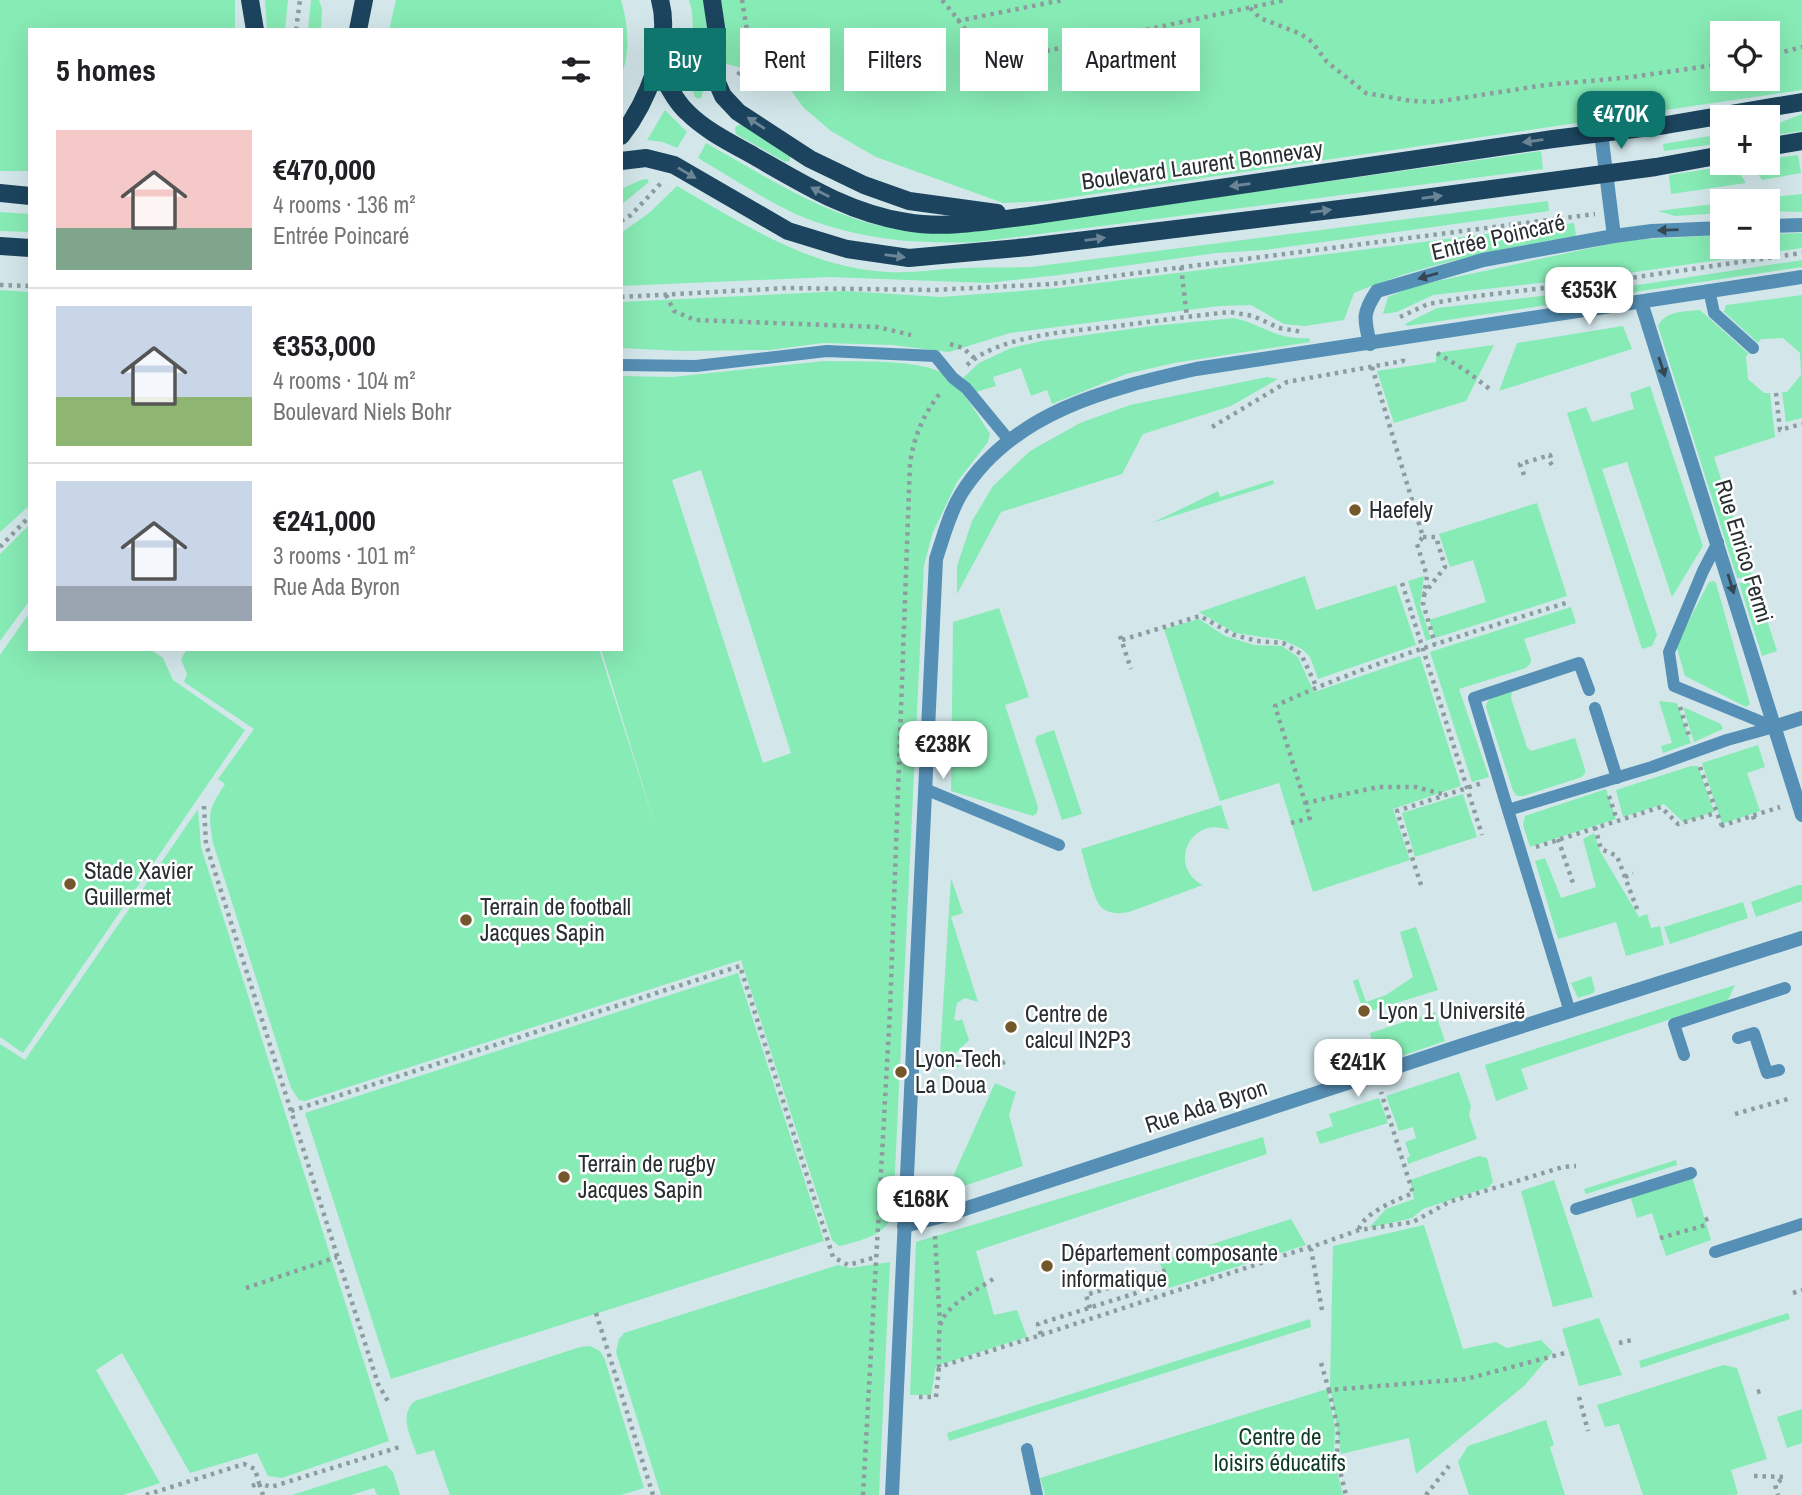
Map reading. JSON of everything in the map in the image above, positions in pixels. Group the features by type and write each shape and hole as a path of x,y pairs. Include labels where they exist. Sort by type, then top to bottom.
{"main road":[{"path":"250,0 255,28"},
{"path":"660,0 664,14 662,28"},
{"path":"712,0 716,27 716,80 723,96 738,112 810,159 864,185 898,197 951,208 1029,216"},
{"path":"358,28 361,2"},
{"path":"623,132 644,91"},
{"name":"Boulevard Laurent Bonnevay","path":"672,91 685,111 703,125 801,183 855,210 907,222 936,224 967,224 1029,216 1666,125 1802,102"},
{"path":"1780,145 1802,141"},
{"path":"623,161 646,158 674,166 788,231 847,250 909,258 1028,247 1606,174 1710,157"},
{"path":"0,191 28,187"},
{"path":"0,191 28,196"},
{"path":"0,246 28,248"}],"street":[{"path":"1601,133 1614,236"},
{"path":"1780,226 1802,225"},
{"name":"Entrée Poincaré","path":"1370,344 1365,309 1377,291 1483,260 1614,236 1710,229"},
{"path":"892,1495 936,559 947,523 961,494 1008,439 1030,425 1090,398 1135,383 1196,369 1802,277"},
{"name":"Rue Enrico Fermi","path":"1642,302 1800,808"},
{"path":"1774,727 1802,718"},
{"name":"Rue Ada Byron","path":"904,1226 1802,938"}],"lane":[{"path":"1709,290 1714,313 1754,348"},
{"path":"623,365 696,366 827,351 934,356 953,378 966,388 1008,439"},
{"path":"1718,542 1703,570 1669,652 1674,686 1774,727"},
{"path":"1570,1012 1474,698 1579,663 1589,690"},
{"path":"1595,708 1617,778"},
{"path":"1508,810 1774,727"},
{"path":"925,789 1059,845"},
{"path":"1684,1055 1674,1024 1785,988"},
{"path":"1738,1038 1754,1033 1767,1073 1779,1069"},
{"path":"1576,1209 1691,1173"},
{"path":"1715,1252 1802,1224"},
{"path":"1027,1448 1037,1495"}],"path":[{"path":"296,28 300,0"},
{"path":"736,77 751,55 742,0"},
{"path":"942,0 968,35 987,49 1018,57 1285,0"},
{"path":"957,21 1063,0"},
{"path":"1250,8 1260,18 1301,34 1312,42 1327,62 1366,93 1412,101 1436,102 1545,85 1710,66"},
{"path":"1780,53 1802,47"},
{"path":"623,219 631,215 663,181"},
{"path":"623,297 787,288 933,290 1052,284 1596,214"},
{"path":"1390,320 1428,304 1468,297 1630,278 1802,253"},
{"path":"1181,267 1187,317"},
{"path":"0,285 28,286"},
{"path":"666,295 674,311 695,320 878,327 918,336"},
{"path":"863,1495 890,1011 910,463 913,443 922,421 953,378 974,358 1007,344 1040,335 1230,312 1253,316 1279,328 1308,331"},
{"path":"939,341 963,348 974,358"},
{"path":"1433,350 1491,390"},
{"path":"1212,426 1287,382 1403,361 1402,355"},
{"path":"1372,367 1423,537"},
{"path":"1776,393 1780,430 1802,424"},
{"path":"1524,475 1520,464 1550,455 1555,469"},
{"path":"0,547 28,518"},
{"path":"1424,594 1446,567 1436,537 1423,537 1417,544 1427,576 1424,594 1423,603 1435,644"},
{"path":"1402,583 1482,835"},
{"path":"1292,823 1310,818 1275,706 1316,686 1423,648 1569,602"},
{"path":"1131,669 1121,638 1200,616 1234,635 1257,641 1283,643 1301,654 1316,686"},
{"path":"1305,803 1378,786 1416,787 1447,795"},
{"path":"1421,885 1397,811 1467,787"},
{"path":"204,806 206,844 377,1384 389,1403"},
{"path":"1522,852 1661,807 1678,824 1716,813"},
{"path":"1721,826 1754,816 1800,808"},
{"path":"1754,816 1755,823"},
{"path":"1595,827 1601,849 1617,856 1637,909"},
{"path":"1558,839 1573,883"},
{"path":"1626,877 1633,873"},
{"path":"291,1111 740,966 833,1257 848,1265 877,1256"},
{"path":"994,1066 1005,1062"},
{"path":"1359,1230 1361,1223 1381,1206 1413,1193 1381,1094"},
{"path":"1735,1114 1788,1099"},
{"path":"939,1367 1359,1230 1413,1222 1449,1202 1563,1167 1576,1166"},
{"path":"1660,1238 1707,1221"},
{"path":"919,1397 936,1397 939,1367 940,1325 935,1236"},
{"path":"1317,1245 1311,1249 1322,1310"},
{"path":"246,1288 337,1257"},
{"path":"1090,1308 1086,1295 1170,1269"},
{"path":"1041,1335 1038,1324 1162,1285 1156,1273"},
{"path":"1141,1276 1146,1290"},
{"path":"940,1325 957,1304 993,1279"},
{"path":"1132,1281 1135,1294"},
{"path":"1793,1294 1802,1291"},
{"path":"596,1313 653,1495"},
{"path":"1619,1343 1632,1340"},
{"path":"1329,1390 1466,1379 1565,1353"},
{"path":"1321,1363 1338,1429 1337,1459 1346,1495"},
{"path":"1758,1392 1765,1390"},
{"path":"1579,1397 1588,1431"},
{"path":"253,1486 259,1483 271,1487 403,1446"},
{"path":"146,1495 244,1464 255,1469 263,1495"},
{"path":"1426,1495 1449,1466"},
{"path":"1754,1476 1784,1477 1775,1485 1778,1495"}],"green space":[{"path":"0,0 235,0 235,28 28,28 28,171 0,171"},
{"path":"265,0 288,0 285,28 267,28"},
{"path":"311,0 319,0 322,9 321,28 308,28"},
{"path":"396,0 621,0 627,38 626,57 623,70 623,28 389,28"},
{"path":"689,0 704,0 707,28 693,28"},
{"path":"720,0 1802,0 1802,90 1046,201 1003,203 876,157 831,131 804,108 791,91 830,91 830,28 740,28 740,68 726,64 726,28 721,28"},
{"path":"693,91 703,91 701,98 695,97"},
{"path":"665,110 687,132 677,148 663,142 647,140"},
{"path":"1802,114 1802,131 1780,134 1780,122"},
{"path":"738,125 790,156 790,161 785,162 736,134 735,128"},
{"path":"1710,136 1710,145 1664,151 1663,144"},
{"path":"706,143 825,207 876,225 920,231 973,232 1541,151 1543,169 977,242 938,242 860,234 806,218 774,203 698,158"},
{"path":"1798,155 1801,173 1762,180 1758,175 1780,175 1780,157"},
{"path":"1710,169 1710,175 1741,175 1746,183 1671,194 1669,175"},
{"path":"647,179 649,182 623,203 623,188 641,180"},
{"path":"677,186 748,227 798,251 849,267 911,272 1031,267 1548,201 1549,211 1265,250 1216,253 987,283 830,277 623,286 623,232 649,213"},
{"path":"1802,194 1802,212 1780,211 1780,196"},
{"path":"1710,204 1710,214 1675,216 1658,211"},
{"path":"0,212 28,214 28,232 0,231"},
{"path":"1574,223 1576,236 1464,258 1408,273 1354,293 1344,320 1305,326 1284,324 1251,305 1219,306 1010,333 949,352 892,345 823,343 770,350 681,351 623,348 623,302 845,291 941,297 1059,288"},
{"path":"1802,233 1802,248 1780,251 1780,234"},
{"path":"1710,236 1710,259 1725,259 1433,295 1397,312 1383,314 1388,297 1414,286 1628,240"},
{"path":"1802,260 1802,267 1407,326 1405,324 1437,308 1638,285"},
{"path":"0,290 28,292 28,507 0,532"},
{"path":"1802,295 1802,418 1786,422 1782,392 1787,392 1801,375 1800,353 1783,338 1761,339 1758,343 1724,312 1726,305"},
{"path":"1700,310 1749,354 1746,356 1748,379 1764,393 1770,393 1775,437 1714,457 1753,578 1737,578 1658,326 1671,314"},
{"path":"1234,318 1288,337 1309,338 1310,342 1174,363 1126,374 1052,404 1047,390 1031,396 1021,368 993,377 996,386 976,392 963,378 979,363 1011,348 1042,341"},
{"path":"1623,326 1632,349 1499,391 1517,343"},
{"path":"1494,345 1466,401 1394,423 1377,371 1436,362 1436,353"},
{"path":"824,361 907,364 938,371 948,377 990,434 988,442 957,482 933,532 924,565 893,1214 879,1232 859,1241 839,1246 832,1240 741,960 305,1101 299,1100 291,1088 213,843 211,812 225,784 218,779 254,729 184,682 187,674 181,659 186,651 600,651 658,835 602,651 623,651 623,376 673,377","holes":["701,470 791,753 763,763 672,480"]},
{"path":"1267,377 1278,379 1231,406 1143,434 1122,474 1001,512 957,594 957,566 972,521 993,486 1030,451 1080,423 1130,405"},
{"path":"1650,386 1703,546 1672,597 1627,462 1602,469 1657,635 1652,646 1642,649 1567,413 1586,407 1592,422 1634,409 1630,393"},
{"path":"1273,480 1274,484 1152,523 1218,491 1220,497"},
{"path":"1537,503 1567,596 1435,638 1429,620 1486,602 1473,560 1450,567 1439,534"},
{"path":"28,526 28,603 0,641 0,554"},
{"path":"1305,576 1316,610 1396,585 1416,645 1318,679 1310,657 1302,649 1283,640 1235,633 1199,612"},
{"path":"1424,576 1420,606 1431,639 1426,641 1408,581"},
{"path":"1709,582 1716,583 1750,704 1746,707 1685,676 1676,645"},
{"path":"1739,583 1755,583 1777,651 1762,656"},
{"path":"1571,607 1576,623 1524,639 1531,659 1526,668 1459,689 1489,777 1472,782 1430,652"},
{"path":"999,608 1029,697 1005,705 1038,807 1033,816 951,791 953,622"},
{"name":"Stade Xavier Guillermet","path":"28,615 28,651 153,651 163,658 173,680 245,730 23,1053 0,1037 0,655"},
{"path":"1199,619 1225,636 1254,645 1282,646 1298,657 1314,692 1420,656 1461,786 1393,809 1410,860 1313,892 1279,783 1220,801 1164,629"},
{"path":"1518,688 1519,690 1512,692 1511,698 1527,747 1531,751 1575,738 1585,769 1582,777 1523,796 1517,796 1513,791 1486,707 1492,697"},
{"path":"1659,701 1677,703 1691,743 1663,753 1661,746 1672,743"},
{"path":"1683,707 1721,724 1723,729 1694,742"},
{"path":"1054,730 1082,814 1062,820 1035,740 1037,736"},
{"path":"1758,745 1765,767 1747,773 1760,811 1722,824 1702,763"},
{"path":"1698,766 1714,812 1683,822 1664,804 1623,817 1616,790"},
{"path":"1606,789 1616,819 1530,847 1523,825 1525,816"},
{"path":"1463,794 1477,837 1415,857 1402,813"},
{"path":"1221,805 1229,830 1215,827 1203,830 1194,836 1185,856 1186,867 1192,877 1203,885 1129,912 1115,913 1102,908 1092,889 1081,849"},
{"path":"198,809 201,847 389,1441 282,1478 268,1476 257,1453 190,1473 122,1353 96,1370 160,1483 123,1495 0,1495 0,1044 25,1060"},
{"path":"1594,833 1600,851 1639,917 1647,914 1651,928 1660,926 1664,945 1626,956 1616,922 1558,939 1535,861 1545,858 1561,898 1596,887 1583,839"},
{"path":"951,878 963,913 951,917 978,1002 965,998 957,1003 954,1019 962,1019 969,1040 955,1054 959,1067 939,1071"},
{"path":"1802,885 1802,901 1756,917 1751,902"},
{"path":"1743,902 1748,918 1670,944 1664,927"},
{"path":"1416,927 1438,990 1364,1013 1353,981 1358,979 1366,1002 1386,995 1413,977 1400,932"},
{"name":"Terrain de rugby Jacques Sapin","path":"738,973 824,1241 391,1379 305,1113"},
{"path":"1591,976 1595,990 1578,998 1571,983"},
{"path":"1735,985 1728,1000 1521,1069 1528,1089 1496,1101 1485,1065"},
{"path":"1435,1012 1445,1041 1396,1058 1373,1044 1370,1033"},
{"path":"1459,1072 1471,1106 1469,1115 1477,1139 1408,1164 1407,1158 1410,1156 1405,1142 1416,1138 1413,1127 1399,1131 1386,1096"},
{"path":"995,1083 1016,1092 1009,1115 1023,1166 946,1192"},
{"path":"1379,1098 1388,1123 1320,1144 1316,1132 1333,1126 1329,1114"},
{"path":"1263,1137 1267,1154 976,1251 994,1315 1017,1310 1027,1337 936,1366 931,1395 910,1395 916,1242"},
{"path":"1479,1156 1487,1158 1493,1182 1489,1187 1423,1209 1412,1218 1369,1228 1386,1209 1414,1199 1410,1180"},
{"path":"1676,1160 1677,1165 1586,1194 1584,1189"},
{"path":"1691,1173 1711,1240 1666,1256 1652,1213 1637,1218 1629,1193"},
{"path":"1554,1180 1593,1297 1553,1307 1521,1191"},
{"path":"1291,1219 1306,1245 1169,1288 1159,1261"},
{"path":"1424,1225 1463,1349 1496,1342 1507,1348 1541,1340 1553,1352 1524,1386 1416,1474 1409,1438 1341,1454 1330,1386 1333,1246"},
{"path":"890,1262 879,1495 661,1495 616,1352 619,1339 624,1333 838,1265 850,1268"},
{"path":"1788,1313 1790,1319 1641,1368 1639,1361"},
{"path":"1599,1318 1622,1375 1579,1386 1562,1329"},
{"path":"1310,1319 1311,1327 949,1441 947,1433"},
{"path":"590,1346 600,1351 605,1360 644,1488 621,1495 450,1495 434,1450 417,1455 407,1419 407,1413 415,1401"},
{"path":"1723,1365 1737,1368 1767,1459 1731,1470 1738,1494 1643,1495 1619,1424 1605,1427 1597,1405"},
{"name":"Centre de loisirs éducatifs","path":"1327,1389 1335,1427 1334,1460 1343,1495 1045,1495 1040,1478"},
{"path":"1802,1409 1802,1443 1787,1448 1777,1417"},
{"path":"1546,1420 1554,1445 1550,1447 1565,1495 1469,1495 1458,1462 1468,1446"},
{"path":"386,1465 393,1472 400,1495 377,1495 374,1488 351,1495 292,1495"}],"place":[{"name":"Haefely","path":"1355,510"},
{"name":"Stade Xavier Guillermet","path":"70,884"},
{"name":"Terrain de football Jacques Sapin","path":"466,920"},
{"name":"Lyon 1 Université","path":"1364,1011"},
{"name":"Centre de calcul IN2P3","path":"1011,1027"},
{"name":"Lyon-Tech La Doua","path":"901,1072"},
{"name":"Terrain de rugby Jacques Sapin","path":"564,1177"},
{"name":"Département composante informatique","path":"1047,1266"}]}
